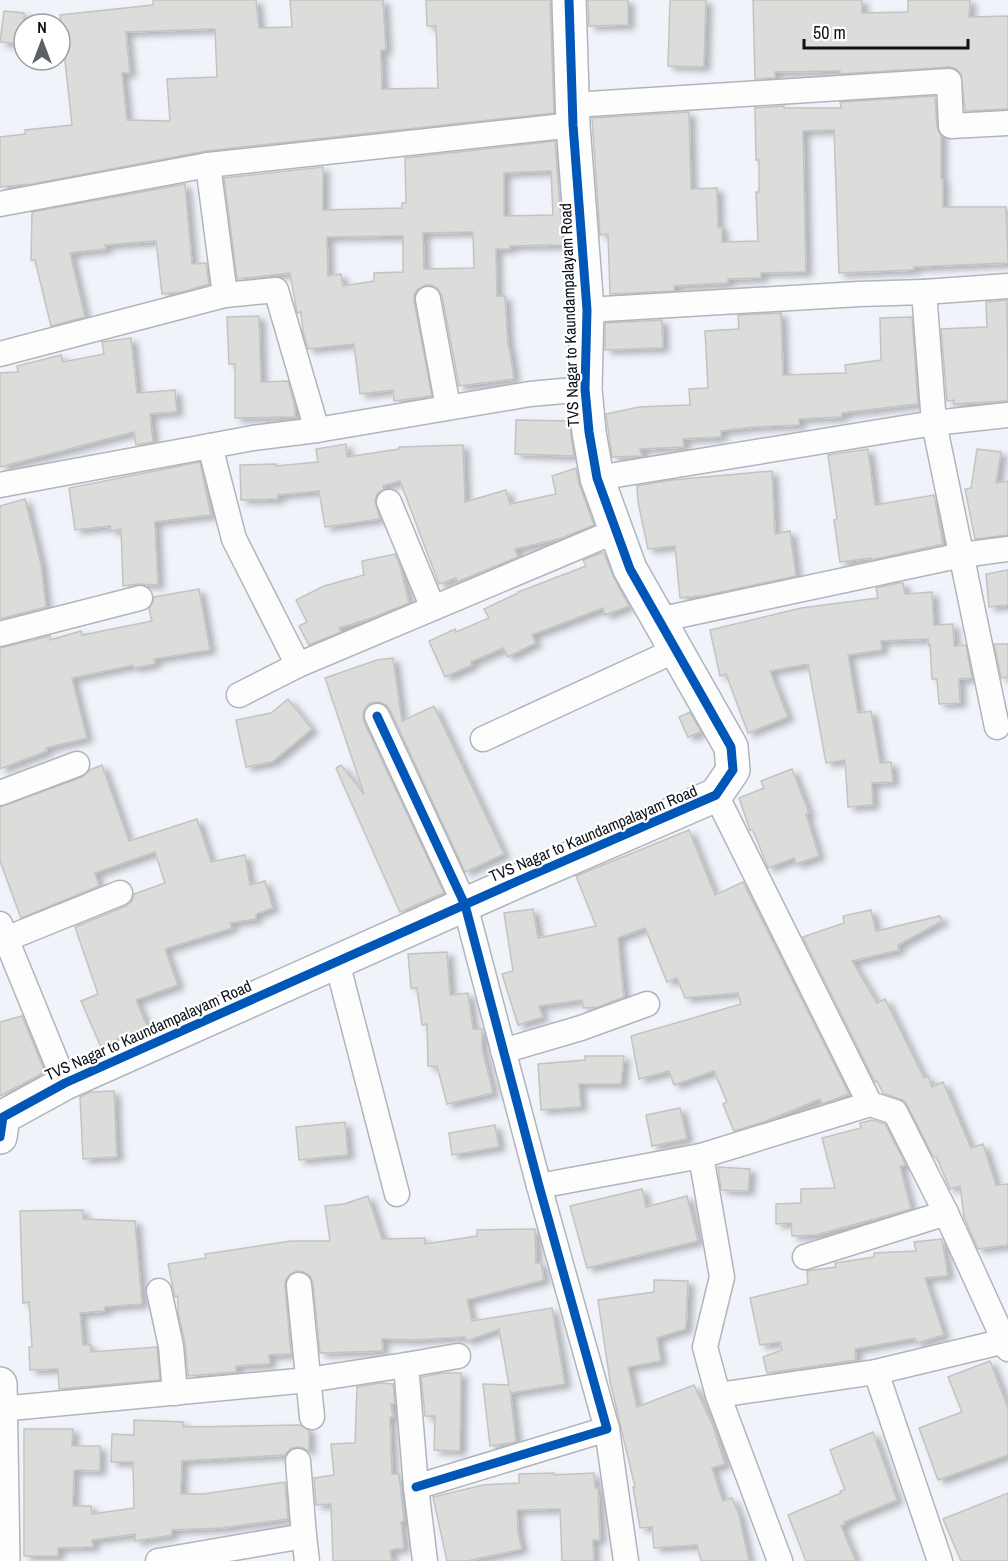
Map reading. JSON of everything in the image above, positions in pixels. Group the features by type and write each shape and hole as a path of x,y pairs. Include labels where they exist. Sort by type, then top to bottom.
{"street":[{"name":"TVS Nagar to Kaundampalayam Road","path":"1,1124 65,1083 716,795 733,770 731,747 630,569 597,478 585,389 587,310 573,115 569,0"},
{"path":"0,204 208,165 573,115 949,81 951,126 1008,123"},
{"path":"208,165 225,295"},
{"path":"587,310 1008,286"},
{"path":"0,354 225,295 276,290 317,430"},
{"path":"924,292 934,423 997,727"},
{"path":"428,299 448,406"},
{"path":"0,485 210,446 317,430 448,406 530,394 585,389"},
{"path":"597,478 934,423 1008,415"},
{"path":"210,446 234,539 298,665"},
{"path":"389,502 433,608"},
{"path":"239,695 298,665 616,531"},
{"path":"658,620 962,555 1008,549"},
{"path":"0,634 140,598"},
{"path":"483,739 676,650"},
{"path":"377,716 465,905 538,1186 607,1429 626,1561"},
{"path":"0,793 77,764"},
{"path":"716,795 870,1104"},
{"path":"65,1083 3,932 120,893"},
{"path":"337,962 397,1194"},
{"path":"503,1051 581,1028 647,1004"},
{"path":"538,1186 701,1156 870,1104 894,1112 946,1213 1006,1345 876,1372 718,1395"},
{"path":"701,1156 722,1277 705,1347 718,1395 780,1561"},
{"path":"805,1257 946,1213"},
{"path":"298,1285 312,1418"},
{"path":"159,1292 171,1346 176,1393"},
{"path":"0,1409 308,1380 458,1356"},
{"path":"406,1365 416,1488 425,1561"},
{"path":"876,1372 940,1561"},
{"path":"0,1384 3,1561"},
{"path":"416,1488 607,1429"},
{"path":"298,1461 307,1561"},
{"path":"158,1561 304,1536"}],"building":[{"path":"153,0 256,0 259,28 292,27 290,0 383,0 386,50 381,50 382,89 438,88 436,26 427,26 426,0 550,0 554,113 206,151 32,184 0,187 0,137 25,134 25,130 72,125 66,72 72,72 72,14 153,5","holes":["215,29 217,77 167,79 170,121 127,120 122,73 130,73 126,32"]},
{"path":"588,0 628,0 628,25 589,26"},
{"path":"670,0 706,0 704,67 668,66"},
{"path":"753,0 862,0 862,13 908,12 908,0 970,0 969,17 1008,16 1008,109 965,111 961,74 949,67 840,74 840,71 775,72 775,78 755,79"},
{"path":"4,11 14,12 12,12 12,43 0,42"},
{"path":"935,96 937,127 941,136 943,207 1006,207 1008,263 839,273 834,130 803,131 806,272 761,273 761,278 728,279 728,283 674,286 674,291 610,294 608,234 600,235 592,118 689,112 691,189 717,188 718,228 722,227 722,242 758,241 756,192 759,192 759,160 756,160 755,108 784,106 784,108 841,108 840,102"},
{"path":"555,141 563,245 510,246 510,249 496,249 497,296 505,296 508,346 514,379 459,386 442,296 438,289 432,285 426,285 418,289 414,295 414,301 432,396 394,401 393,390 360,394 354,344 308,349 301,312 297,313 290,273 237,279 224,178 323,167 323,210 402,208 402,203 406,203 405,158","holes":["551,171 553,215 504,216 504,173","473,232 474,268 424,269 423,233","403,236 403,272 374,273 374,281 343,286 341,274 328,276 327,237"]},
{"path":"185,184 192,264 206,263 209,284 182,292 162,294 156,241 105,245 106,249 70,253 85,317 51,326 35,260 31,260 32,212"},
{"path":"1007,300 1008,401 954,404 954,400 947,401 941,329 987,327 986,302"},
{"path":"781,313 783,375 846,373 845,365 881,360 880,318 912,317 918,404 842,413 842,417 799,419 799,425 721,431 721,437 683,439 684,447 640,449 642,456 612,457 606,414 639,407 690,405 689,389 708,388 705,331 739,329 738,315"},
{"path":"259,316 261,382 288,381 295,417 235,418 235,364 229,364 227,317"},
{"path":"662,320 663,348 605,350 605,323"},
{"path":"131,338 137,393 175,390 177,412 150,414 153,442 136,445 134,432 0,467 0,373 18,372 17,366 61,355 63,362 104,354 102,342"},
{"path":"516,420 569,421 574,456 515,454"},
{"path":"346,444 347,457 399,449 399,447 463,445 465,502 506,490 510,504 556,494 552,476 576,468 579,484 594,525 562,538 515,549 518,557 457,582 456,578 439,584 400,481 383,486 384,489 377,494 375,501 380,519 325,527 319,491 278,495 278,499 241,500 240,465 276,464 276,466 318,462 316,449"},
{"path":"868,449 875,505 934,495 943,544 871,560 871,558 840,562 834,520 837,519 828,455"},
{"path":"977,449 1001,452 996,483 1008,481 1008,535 975,539 965,489 971,488"},
{"path":"200,462 211,515 155,522 158,585 123,586 121,529 111,531 110,526 75,530 69,488"},
{"path":"772,471 775,534 790,531 796,576 707,595 680,598 675,546 648,549 637,486 672,480"},
{"path":"25,499 41,564 46,607 0,619 0,506"},
{"path":"604,553 629,606 605,615 603,608 532,635 536,643 508,657 503,648 445,677 429,641 455,629 456,632 489,618 484,609 518,592 586,566 583,560"},
{"path":"395,554 409,603 339,628 341,632 309,645 299,626 307,622 296,600 324,586 364,575 362,561"},
{"path":"1008,570 1008,605 989,607 986,574"},
{"path":"903,583 905,594 932,592 934,625 953,624 954,646 966,645 972,678 959,679 960,703 939,704 937,679 932,679 928,639 881,641 882,650 848,655 858,713 871,711 880,763 891,762 893,782 872,783 873,805 848,807 845,760 826,763 808,664 770,671 788,717 748,733 726,674 720,676 710,630 801,608 878,598 876,588"},
{"path":"199,589 210,650 154,659 155,664 134,668 133,665 72,678 87,738 46,748 47,751 0,769 0,648 50,636 50,640 81,631 82,635 152,621 149,609 154,597"},
{"path":"994,644 1008,644 1008,677 1001,678"},
{"path":"393,658 402,721 434,706 504,854 465,872 390,710 379,702 370,703 363,714 364,722 444,893 400,912 336,768 341,765 364,794 325,678 377,660"},
{"path":"288,699 312,729 272,762 246,767 236,720 271,713"},
{"path":"690,712 701,732 688,737 679,717"},
{"path":"102,765 129,841 197,819 211,862 245,855 250,885 265,881 273,908 256,914 256,919 230,923 232,928 165,949 178,985 136,1000 147,1026 101,1047 81,1001 98,994 75,927 126,906 132,901 134,894 165,883 155,852 95,873 99,886 21,918 0,861 0,807 82,777 90,770"},
{"path":"792,769 809,813 806,814 819,856 796,864 794,858 768,868 753,830 750,830 739,798 764,788 761,781"},
{"path":"689,830 715,895 743,882 849,1094 822,1104 820,1099 764,1122 734,1131 723,1104 727,1102 714,1071 674,1085 669,1071 639,1079 631,1036 741,1004 738,993 685,998 677,978 667,982 645,928 618,938 624,997 598,1007 583,1008 582,1000 539,1006 543,1017 518,1025 502,974 513,971 504,913 533,909 538,938 596,926 576,876"},
{"path":"871,910 876,931 940,916 942,921 898,945 899,950 852,961 877,1003 885,999 924,1078 928,1076 932,1087 943,1082 971,1148 983,1144 996,1185 1008,1184 1008,1245 978,1249 964,1217 960,1186 950,1189 937,1158 933,1156 905,1101 883,1093 877,1081 875,1082 803,937 844,923 843,916"},
{"path":"447,952 450,995 468,993 473,1029 482,1029 482,1048 493,1093 447,1104 437,1066 428,1066 427,1024 422,1025 417,988 411,988 408,954"},
{"path":"22,1016 45,1072 0,1096 0,1022"},
{"path":"585,1056 624,1056 621,1084 579,1084 581,1107 541,1110 538,1064 585,1060"},
{"path":"114,1091 117,1157 83,1159 80,1097 91,1092"},
{"path":"680,1108 687,1139 652,1146 646,1115"},
{"path":"872,1120 885,1124 906,1165 900,1166 911,1209 816,1235 792,1236 791,1223 776,1224 776,1204 801,1203 801,1189 835,1188 822,1138 861,1128 860,1123"},
{"path":"345,1122 348,1155 299,1160 296,1127"},
{"path":"495,1125 499,1147 452,1155 449,1133"},
{"path":"718,1167 750,1169 748,1191 721,1190"},
{"path":"642,1189 646,1207 687,1196 698,1241 587,1268 570,1206"},
{"path":"368,1196 382,1239 425,1238 425,1244 477,1236 477,1230 535,1229 536,1263 541,1263 544,1280 467,1300 472,1321 552,1308 565,1384 511,1393 510,1390 516,1442 490,1446 483,1384 509,1385 499,1329 467,1341 465,1337 382,1339 383,1351 320,1353 313,1284 310,1276 304,1272 297,1271 286,1279 291,1354 269,1355 270,1364 236,1366 236,1372 188,1376 185,1343 178,1312 178,1296 175,1297 168,1264 206,1258 205,1254 291,1241 330,1241 325,1206 344,1204"},
{"path":"83,1210 83,1219 135,1221 142,1304 105,1307 105,1311 80,1313 83,1345 91,1345 91,1352 157,1347 160,1380 59,1389 58,1369 30,1370 29,1347 32,1347 29,1302 23,1303 20,1211"},
{"path":"942,1239 948,1276 925,1278 944,1335 917,1343 915,1338 855,1349 856,1360 767,1373 763,1357 782,1350 780,1342 760,1345 750,1298 808,1284 807,1271 836,1267 835,1263 874,1257 874,1253 916,1251 914,1242"},
{"path":"654,1280 688,1281 686,1329 657,1338 661,1361 628,1367 637,1407 694,1385 713,1426 725,1464 712,1468 723,1501 732,1498 739,1515 749,1561 701,1561 697,1545 654,1548 652,1527 640,1528 633,1487 635,1487 610,1381 598,1300 654,1292"},
{"path":"990,1361 1008,1408 1008,1455 938,1480 919,1428 962,1412 948,1377"},
{"path":"461,1373 460,1451 434,1450 435,1416 425,1416 421,1377"},
{"path":"381,1383 393,1384 395,1404 391,1404 393,1417 390,1417 392,1474 399,1474 404,1521 401,1522 404,1548 390,1550 392,1561 333,1561 331,1504 316,1505 314,1478 334,1475 331,1444 355,1443 357,1387"},
{"path":"134,1420 183,1422 183,1427 300,1425 309,1430 309,1452 297,1447 290,1449 285,1455 182,1461 181,1494 203,1494 285,1482 288,1519 222,1528 172,1530 172,1535 135,1541 135,1534 92,1540 93,1547 58,1548 58,1556 24,1556 24,1429 73,1429 72,1446 100,1446 100,1471 74,1470 73,1506 91,1506 92,1514 134,1508 133,1462 111,1462 112,1434 134,1435"},
{"path":"873,1432 897,1500 844,1522 845,1524 841,1526 856,1561 806,1561 788,1515 845,1490 830,1450"},
{"path":"554,1473 554,1475 594,1473 595,1488 598,1488 600,1540 593,1540 594,1561 562,1561 560,1509 517,1510 518,1532 522,1549 467,1561 447,1561 433,1497 483,1485 519,1483 519,1474"},
{"path":"1008,1493 1008,1561 961,1561 943,1519"}],"cycle path":[{"path":"0,1137 3,1117 65,1083 716,795 733,770 731,747 630,569 597,478 585,389 587,310 573,125 569,0"},
{"path":"377,716 465,905 539,1186 607,1429 416,1487"}]}
